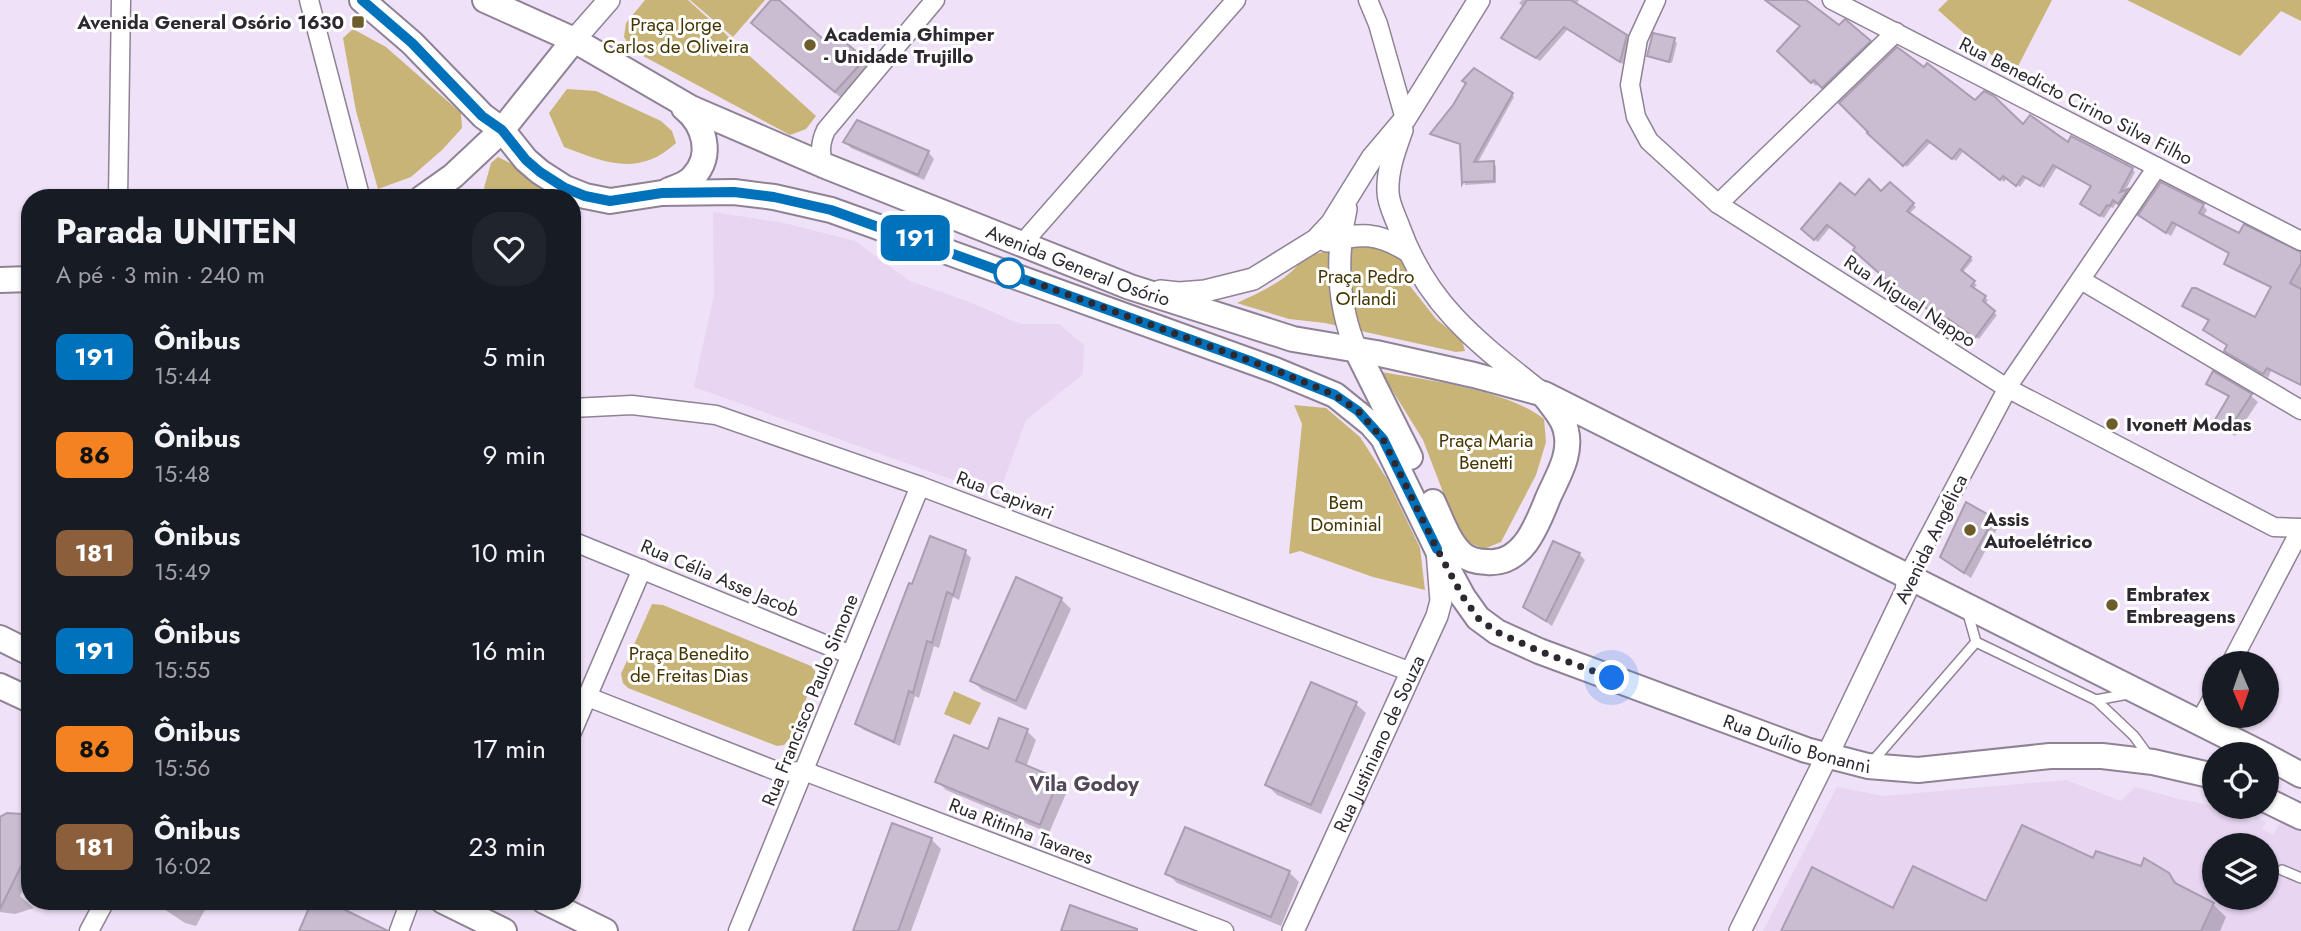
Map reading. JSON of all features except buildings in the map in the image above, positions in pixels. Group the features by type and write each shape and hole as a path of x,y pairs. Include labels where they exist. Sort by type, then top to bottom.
{"main road":[{"name":"Avenida General Osório","path":"362,0 412,43 482,116 502,130 526,160 568,189"},
{"name":"Avenida General Osório","path":"485,0 574,40 677,102 823,165 1130,287 1293,339 1474,375 1544,394 2240,742"},
{"path":"435,189 453,176 502,130 574,40"},
{"path":"662,193 684,184 694,176 703,159 705,142 701,127 694,116 677,102"},
{"name":"Avenida General Osório","path":"581,194 610,201 662,193 734,192 774,197 831,210 1275,370 1335,395 1358,411 1383,439 1437,549"},
{"path":"581,205 610,201"},
{"path":"0,280 21,279"},
{"path":"1357,351 1449,534 1463,554 1476,562 1493,563 1514,555 1534,530 1567,454 1566,431 1544,394"},
{"path":"1383,439 1423,483 1437,549"},
{"name":"Rua Duílio Bonanni","path":"1437,549 1463,597 1478,618 1497,632 1577,665 1806,750 1868,766 1918,771 2050,756 2102,756 2153,762 2202,773"},
{"path":"0,638 21,648"},
{"path":"0,685 21,696"},
{"name":"Avenida General Osório","path":"2279,763 2301,775"},
{"path":"2279,806 2301,817"},
{"path":"461,910 504,931"},
{"path":"562,910 605,931"}],"street":[{"path":"118,189 121,0"},
{"path":"309,0 358,189"},
{"path":"574,40 609,0"},
{"path":"823,165 820,152 826,131 935,0"},
{"path":"1021,245 1236,0"},
{"path":"1368,0 1378,24 1405,119 1388,171 1388,195 1408,251 1422,278 1446,310 1480,343 1544,394"},
{"path":"1130,287 1178,293 1205,291 1253,279 1316,240 1331,224 1372,158 1405,119 1479,0"},
{"name":"Rua Miguel Nappo","path":"1656,0 1638,39 1630,85 1636,117 1650,141 1718,204 2007,388 2274,527 2301,529"},
{"name":"Rua Benedicto Cirino Silva Filho","path":"1832,0 2301,241"},
{"path":"1718,204 1896,32"},
{"name":"Avenida Angélica","path":"1740,931 1828,756 1906,591 1908,576 2007,388 2157,167"},
{"path":"1349,193 1340,238 1342,303 1347,329 1357,351"},
{"path":"1296,254 1323,242 1360,235 1387,239 1408,251"},
{"path":"2081,280 2301,410"},
{"name":"Rua Capivari","path":"581,408 632,405 716,415 920,485 1411,671"},
{"name":"Rua Francisco Paulo Simone","path":"738,931 920,485"},
{"path":"2237,651 2301,529"},
{"name":"Rua Célia Asse Jacob","path":"581,545 851,656"},
{"name":"Rua Justiniano de Souza","path":"1293,931 1437,616 1441,601 1437,549"},
{"path":"581,712 642,569"},
{"name":"Rua Ritinha Tavares","path":"588,697 779,772 804,771 1224,931"},
{"path":"2200,721 2202,717"},
{"path":"89,931 100,910"},
{"path":"399,931 407,910"}],"lane":[{"path":"1965,605 1976,642 2096,700 2134,736 2153,762"},
{"path":"1868,766 1976,642"},
{"path":"2096,700 2140,692"},
{"path":"2282,870 2301,878"}],"shaded area":[{"path":"713,212 784,223 855,241 910,281 1020,324 1059,324 1084,345 1083,374 1026,420 998,496 694,387 714,294"},
{"path":"2066,780 2121,801 2135,787 2202,803 2202,819 2244,819 2252,822 2261,819 2266,822 2262,829 2269,833 2202,833 2202,910 2279,910 2279,833 2274,833 2282,820 2301,830 2301,931 1763,931 1837,787 1883,796"}],"green space":[{"name":"Praça Jorge Carlos de Oliveira","path":"645,0 688,0 816,116 806,129 790,135 632,50 624,37 626,23"},
{"path":"690,0 765,0 733,37"},
{"path":"1948,0 2052,0 2015,72 1975,43 1938,10"},
{"path":"2127,0 2301,0 2301,21 2281,11 2240,56"},
{"path":"353,29 386,47 461,113 462,128 442,150 411,177 378,189 356,111 343,38"},
{"path":"567,89 596,91 661,121 672,131 676,143 649,160 622,164 594,158 564,147 549,113"},
{"path":"498,157 546,189 485,189 491,163"},
{"name":"Praça Pedro Orlandi","path":"1358,243 1387,244 1405,265 1410,286 1436,319 1462,340 1465,351 1456,352 1325,323 1289,319 1237,303 1282,279 1304,257"},
{"name":"Praça Maria Benetti","path":"1381,372 1489,393 1528,409 1544,419 1546,442 1536,475 1501,542 1484,549 1461,539 1423,440"},
{"name":"Bem Dominial","path":"1294,405 1326,408 1360,437 1387,479 1420,548 1425,590 1373,577 1300,551 1289,554 1302,424"},
{"name":"Praça Benedito de Freitas Dias","path":"652,604 663,605 811,666 815,671 815,678 784,745 777,746 628,688 623,683 621,674"},
{"path":"954,691 981,703 970,725 944,714"}],"bus line":[{"name":"191","path":"362,0 412,43 482,116 502,130 526,160 568,189"},
{"name":"191","path":"581,194 610,201 662,193 734,192 774,197 831,210 1275,370 1335,395 1371,424 1383,439 1437,549"}],"place":[{"name":"Avenida General Osório 1630","path":"358,22"},
{"name":"Academia Ghimper - Unidade Trujillo","path":"810,45"},
{"name":"Ivonett Modas","path":"2112,424"},
{"name":"Assis Autoelétrico","path":"1970,530"},
{"name":"Embratex Embreagens","path":"2112,605"}],"district":[{"name":"Vila Godoy","path":"1084,784"}],"route":[{"path":"1009,273 1003,271 1275,370 1335,395 1358,411 1383,439 1437,549 1463,597 1478,618 1497,632 1539,651 1612,678"}]}
